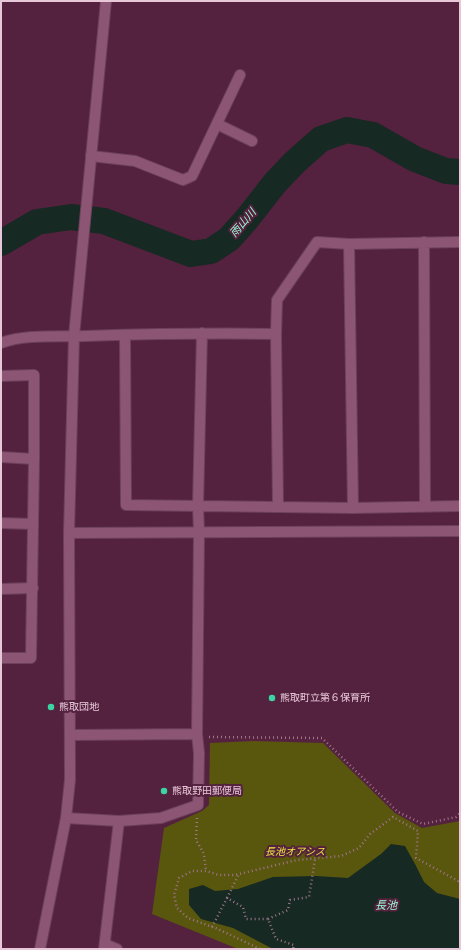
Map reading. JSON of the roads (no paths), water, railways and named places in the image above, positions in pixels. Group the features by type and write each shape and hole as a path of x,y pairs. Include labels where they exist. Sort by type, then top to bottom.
{"street":[{"path":"40,949 66,818 70,780 69,533 74,336 106,1"},
{"path":"91,156 135,161 183,180 192,176 240,75"},
{"path":"217,124 252,141"},
{"path":"278,507 277,300 317,242 349,244 460,242"},
{"path":"424,242 425,506"},
{"path":"349,244 354,508"},
{"path":"1,343 13,338 74,336 202,333 276,334"},
{"path":"66,818 119,821 162,818 198,805 198,506 202,333"},
{"path":"125,335 126,505 354,508 460,506"},
{"path":"1,376 34,375 33,588 31,658 1,658"},
{"path":"1,457 34,460"},
{"path":"1,523 33,524"},
{"path":"69,533 460,531"},
{"path":"1,589 33,588"},
{"path":"71,735 197,734"},
{"path":"117,949 104,946 119,821"}],"water":[{"name":"長池","path":"391,844 405,846 424,882 437,893 460,899 460,949 273,949 233,928 201,919 189,905 189,889 203,885 215,891 238,889 273,877 316,876 348,878 381,854"}],"waterway":[{"name":"雨山川","path":"1,243 37,222 71,217 104,221 191,254 211,251 229,239 275,183 295,162 321,139 347,130 373,135 415,159 446,171 460,172"}],"place":[{"name":"熊取町立第６保育所","path":"272,698"},
{"name":"熊取団地","path":"51,707"},
{"name":"熊取野田郵便局","path":"164,791"}],"park label":[{"name":"長池オアシス","path":"295,852"}]}
